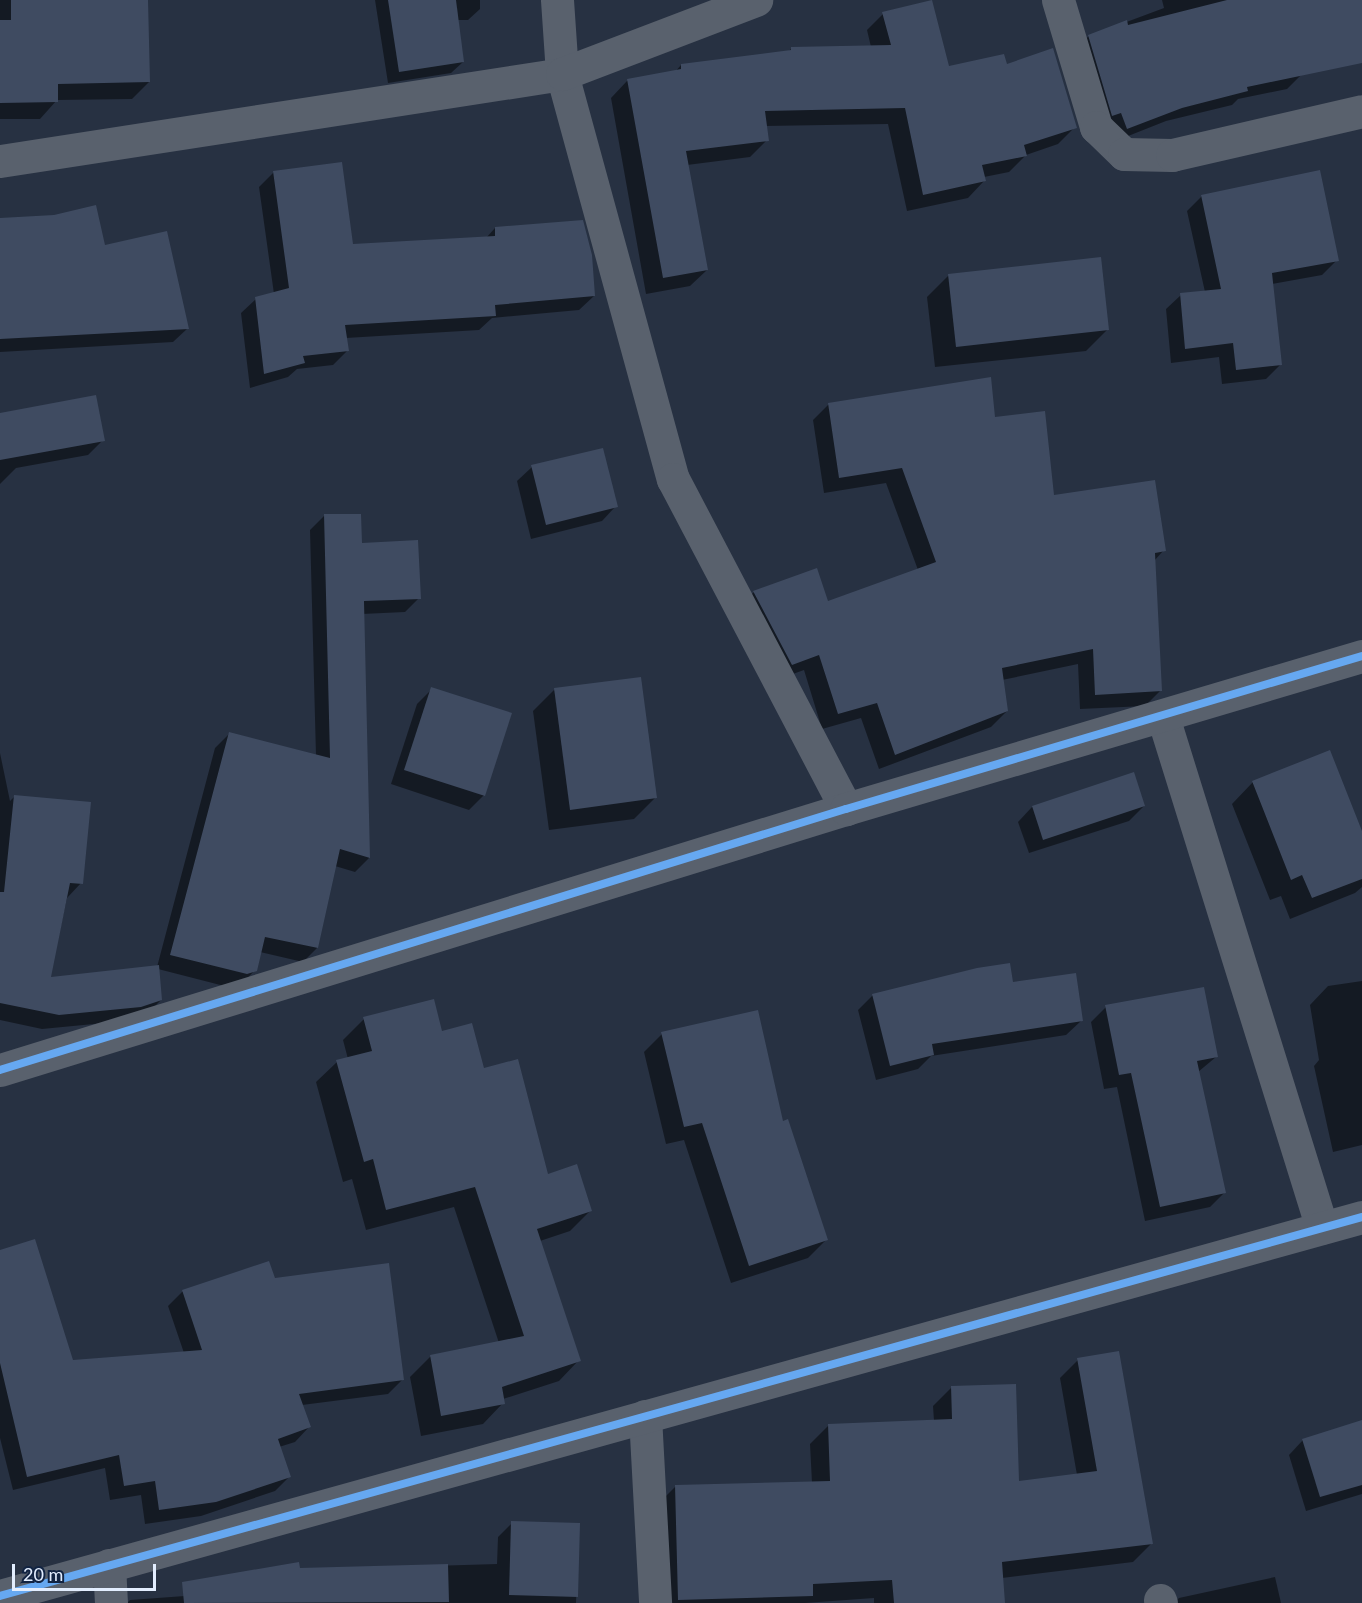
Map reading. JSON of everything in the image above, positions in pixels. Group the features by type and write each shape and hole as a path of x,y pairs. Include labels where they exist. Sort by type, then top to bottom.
{"street":[{"path":"557,0 562,74 673,479 846,809"},
{"path":"0,161 562,74 756,0"},
{"path":"1058,0 1096,127 1124,154 1172,155 1362,111"},
{"path":"0,1070 846,809 1163,717 1362,656"},
{"path":"1163,717 1322,1228"},
{"path":"0,1596 1362,1218"},
{"path":"645,1416 655,1603"},
{"path":"109,1565 111,1603"}],"building":[{"path":"11,0 148,0 150,82 58,84 58,102 0,103 0,20 11,20"},
{"path":"388,0 456,0 464,62 399,72"},
{"path":"932,0 949,66 1004,54 1007,64 1053,48 1077,128 1024,145 1027,156 982,165 986,181 923,195 905,108 765,111 769,141 686,151 708,270 663,278 627,79 681,69 681,64 791,50 791,47 891,45 882,12"},
{"path":"1227,0 1362,0 1362,63 1247,87 1248,91 1182,108 1127,129 1121,113 1112,116 1088,35 1127,20 1128,25"},
{"path":"342,162 353,244 495,236 495,227 583,220 592,255 595,296 495,305 496,316 345,325 349,351 303,356 305,363 264,374 255,297 289,288 273,171"},
{"path":"1320,170 1339,261 1272,273 1282,365 1236,370 1233,343 1185,349 1180,293 1221,289 1201,195"},
{"path":"96,205 105,245 167,231 189,329 0,339 0,218 54,215"},
{"path":"1101,257 1109,330 956,347 948,274"},
{"path":"991,377 995,417 1045,411 1054,495 1155,480 1166,551 1155,553 1162,691 1095,695 1093,649 1002,668 1008,711 895,755 877,703 838,714 819,655 792,665 753,591 817,568 828,601 936,562 902,468 839,478 828,403"},
{"path":"96,395 105,441 0,460 0,413"},
{"path":"603,448 618,507 546,525 531,465"},
{"path":"324,514 361,514 362,543 418,540 421,599 364,601 370,858 340,849 318,948 265,937 257,971 247,974 170,955 229,732 330,758"},
{"path":"641,677 657,798 570,810 554,688"},
{"path":"431,687 512,713 485,796 404,770"},
{"path":"1330,750 1362,831 1362,879 1312,898 1302,875 1291,880 1252,781"},
{"path":"1134,772 1145,806 1043,840 1032,806"},
{"path":"14,795 91,802 83,884 70,883 51,977 159,965 162,1000 141,1007 59,1015 0,1003 0,892 4,892"},
{"path":"1010,963 1013,982 1076,973 1083,1021 932,1044 934,1055 890,1066 872,994 977,968"},
{"path":"1204,987 1218,1057 1197,1061 1226,1193 1160,1207 1131,1073 1119,1075 1105,1005"},
{"path":"434,999 442,1031 472,1023 484,1068 518,1059 548,1174 577,1164 592,1211 537,1229 581,1361 502,1387 505,1404 441,1416 430,1355 524,1336 475,1187 386,1210 373,1159 364,1162 336,1060 372,1051 363,1017"},
{"path":"758,1010 783,1121 788,1119 828,1240 749,1266 702,1123 684,1127 661,1032"},
{"path":"35,1239 73,1360 202,1350 182,1290 269,1261 275,1278 389,1263 404,1380 299,1394 311,1427 278,1439 291,1477 216,1502 159,1510 155,1481 124,1486 119,1455 27,1477 0,1363 0,1250"},
{"path":"1119,1351 1153,1544 1002,1562 1005,1603 894,1603 892,1580 813,1584 813,1596 678,1600 675,1485 830,1481 828,1424 952,1419 951,1386 1016,1384 1019,1481 1097,1471 1077,1358"},
{"path":"1362,1420 1362,1485 1320,1497 1302,1439"},
{"path":"511,1521 580,1523 578,1597 509,1595"},
{"path":"299,1562 300,1568 448,1564 449,1602 184,1603 182,1582"}],"cycle path":[{"path":"0,1070 846,809 1362,656"},
{"path":"0,1596 1362,1217"}]}
